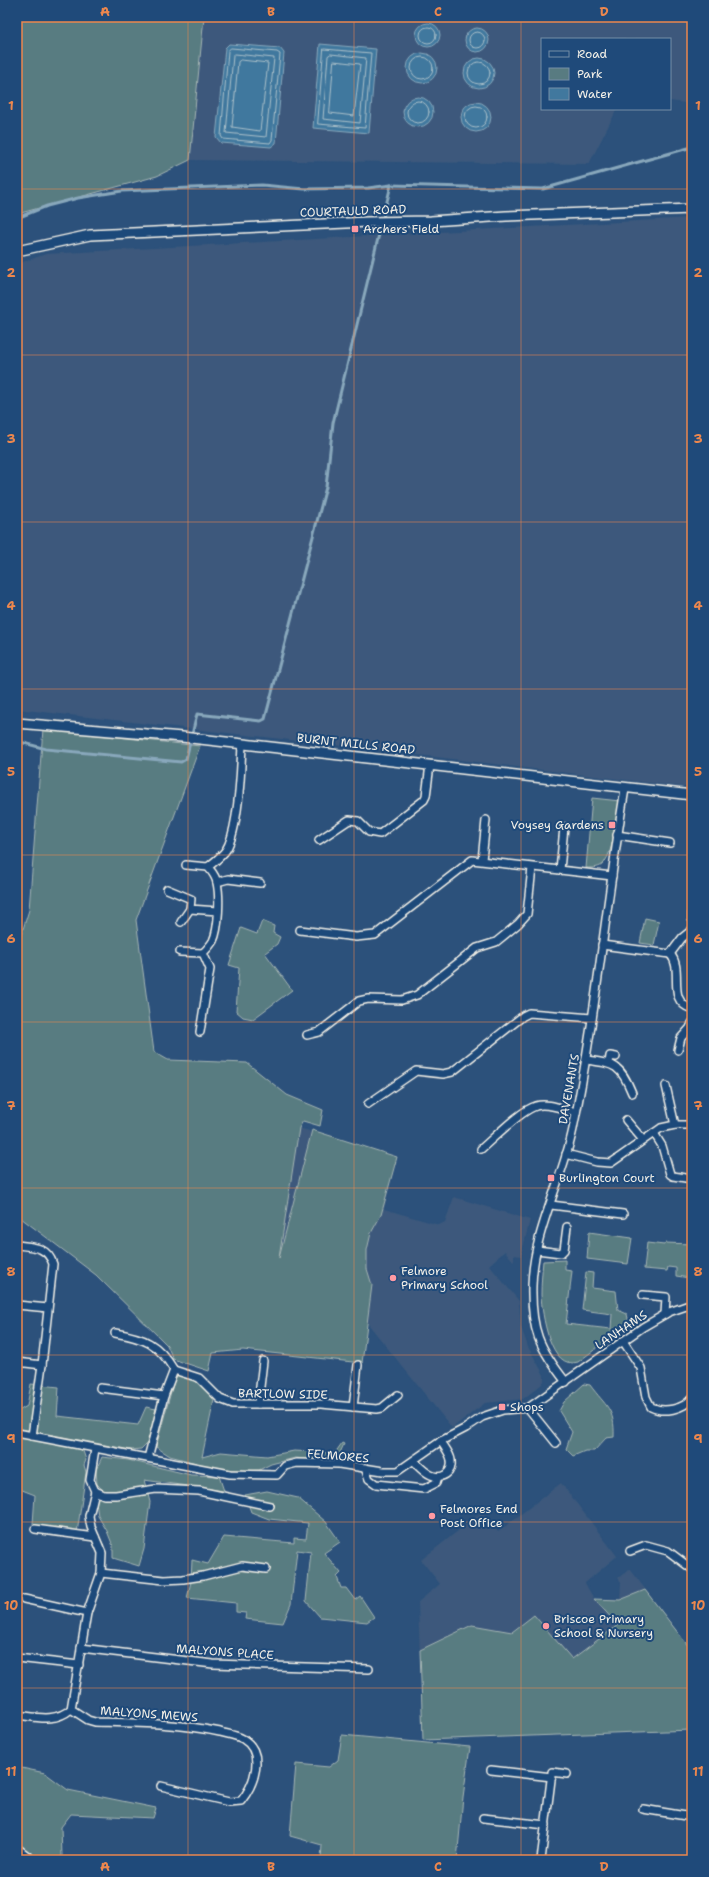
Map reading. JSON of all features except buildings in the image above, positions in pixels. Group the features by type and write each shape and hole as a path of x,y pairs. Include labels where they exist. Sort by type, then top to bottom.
{"street":[{"name":"COURTAULD ROAD","path":"17,251 90,235 692,209"},
{"name":"BURNT MILLS ROAD","path":"17,723 182,737 625,789 692,795"},
{"path":"208,867 226,850 231,836 240,784 242,744"},
{"path":"319,840 349,820 358,821 369,832 380,834 424,800 426,796 430,765"},
{"name":"DAVENANTS","path":"566,1382 543,1351 535,1330 532,1287 534,1260 566,1154 576,1112 586,1060 617,835 625,789"},
{"path":"482,860 486,820"},
{"path":"560,870 564,826"},
{"path":"617,835 670,844"},
{"path":"300,930 361,937 375,935 472,860 612,876"},
{"path":"186,865 208,867 213,873 217,882 219,895 218,911 213,941 203,954"},
{"path":"307,1036 319,1032 359,1001 368,999 402,1000 417,995 477,948 496,942 518,924 527,914 532,868"},
{"path":"217,882 228,879 260,883"},
{"path":"167,890 191,899 190,909 181,922"},
{"path":"692,905 692,919"},
{"path":"190,909 218,911"},
{"path":"670,954 682,938 692,930"},
{"path":"602,945 670,954 674,959 676,966 677,995 685,1006 692,1009"},
{"path":"180,952 203,954"},
{"path":"200,1032 210,970 203,954"},
{"path":"368,1104 416,1071 443,1074 452,1072 523,1016 529,1013 592,1018"},
{"path":"678,1050 681,1038 690,1028 692,1023"},
{"path":"609,1063 610,1056 616,1057"},
{"path":"586,1060 609,1063 624,1073 632,1093"},
{"path":"666,1086 675,1125"},
{"path":"481,1149 522,1114 536,1105 576,1112"},
{"path":"626,1120 643,1140"},
{"path":"566,1154 597,1162 611,1163 661,1128 675,1125 692,1125"},
{"path":"654,1133 662,1146 670,1174 673,1176 692,1179"},
{"path":"551,1205 623,1214"},
{"path":"537,1250 561,1253 564,1250 567,1227"},
{"path":"17,1245 42,1249 47,1252 53,1264 42,1365 32,1436"},
{"path":"644,1295 666,1297 665,1314"},
{"path":"17,1304 48,1308"},
{"name":"LANHAMS","path":"566,1382 623,1341 665,1314 692,1304"},
{"path":"114,1333 147,1341 166,1357 174,1370 164,1396 148,1458"},
{"path":"623,1341 641,1368 646,1397 650,1407 660,1410 677,1408 684,1406 692,1398"},
{"path":"17,1362 42,1365"},
{"path":"258,1404 263,1362"},
{"path":"353,1407 358,1365"},
{"name":"BARTLOW SIDE","path":"174,1370 200,1378 225,1403 315,1404 377,1409 382,1408 398,1395"},
{"name":"FELMORES","path":"17,1433 224,1473 277,1475 284,1466 297,1463 339,1464 398,1471 441,1441 466,1428 482,1417 494,1412 528,1408 566,1382"},
{"path":"100,1388 164,1396"},
{"path":"528,1408 556,1443"},
{"path":"414,1461 425,1471 438,1477 446,1474 451,1467 449,1454 441,1441"},
{"path":"17,1715 54,1718 64,1716 71,1709 87,1613 101,1573 102,1553 95,1537 89,1516 95,1491 90,1480 95,1449"},
{"path":"365,1468 369,1479 376,1484 424,1490 436,1484 438,1477"},
{"path":"95,1491 104,1495 116,1495 156,1489 199,1491 270,1506"},
{"path":"35,1529 95,1537"},
{"path":"630,1551 646,1545 668,1550 692,1569"},
{"path":"101,1573 164,1580 203,1576 242,1566 266,1569"},
{"path":"24,1599 87,1613"},
{"name":"MALYONS PLACE","path":"81,1648 213,1664 369,1669"},
{"path":"17,1658 79,1665"},
{"name":"MALYONS MEWS","path":"71,1709 88,1720 94,1722 177,1725 242,1738 248,1743 255,1757 256,1765 254,1779 250,1790 241,1801 229,1802 161,1786"},
{"path":"491,1770 567,1774"},
{"path":"541,1860 552,1774"},
{"path":"643,1809 692,1817"},
{"path":"483,1818 546,1825"},
{"path":"17,1848 33,1860"}],"shaded area":[{"path":"204,17 692,17 692,104 671,101 671,38 541,38 541,110 616,110 589,164 190,160"},
{"path":"692,218 692,788 361,748 17,709 17,264 46,254"},
{"name":"Felmore Primary School","path":"299,1128 397,1157 384,1209 439,1225 445,1222 454,1197 530,1220 521,1256 514,1255 514,1262 505,1251 489,1265 519,1301 521,1327 528,1347 544,1375 544,1381 541,1385 523,1399 485,1403 452,1428 352,1304 266,1270"},
{"name":"Briscoe Primary School & Nursery","path":"561,1483 617,1556 585,1583 594,1599 620,1599 621,1582 618,1578 630,1569 692,1651 692,1730 423,1740 418,1602 440,1584 421,1560 482,1512 498,1532"}],"green space":[{"path":"17,17 204,17 190,160 157,176 17,214"},
{"path":"43,729 200,746 136,920 154,1052 168,1060 247,1063 287,1095 323,1110 320,1126 303,1121 299,1128 279,1258 312,1130 397,1157 381,1215 371,1233 367,1250 367,1269 372,1285 362,1363 243,1350 213,1353 209,1371 173,1359 167,1345 96,1275 17,1215 17,948 29,910"},
{"path":"592,798 620,801 610,850 604,863 598,867 586,868"},
{"path":"645,918 659,921 654,945 640,943"},
{"path":"262,921 274,926 273,933 280,937 277,944 265,953 292,990 253,1019 243,1017 236,1011 239,968 229,965 241,928 257,934"},
{"path":"589,1232 632,1238 628,1264 587,1259"},
{"path":"647,1243 664,1245 665,1243 692,1244 690,1278 676,1276 676,1268 668,1267 667,1271 644,1269"},
{"path":"565,1260 565,1270 572,1271 566,1324 611,1329 612,1314 582,1310 586,1272 593,1273 592,1288 616,1291 618,1310 627,1314 629,1324 578,1362 568,1362 561,1358 554,1350 549,1339 543,1315 541,1291 543,1261"},
{"path":"177,1374 194,1376 215,1395 202,1457 221,1452 267,1456 294,1451 335,1453 342,1443 344,1444 339,1455 327,1461 295,1458 271,1464 259,1470 245,1471 215,1468 170,1456 156,1447"},
{"path":"31,1384 59,1387 57,1416 138,1425 146,1407 156,1409 150,1440 141,1449 131,1450 17,1428 17,1412 27,1406"},
{"path":"584,1384 590,1385 608,1408 613,1420 614,1437 606,1438 594,1451 585,1451 573,1456 566,1449 572,1432 559,1411 564,1402"},
{"path":"17,1437 76,1447 83,1451 86,1460 84,1465 86,1472 77,1533 33,1524 35,1495 17,1488"},
{"path":"102,1457 128,1460 191,1475 219,1476 224,1491 144,1480 150,1502 144,1549 139,1566 113,1558 113,1546 107,1531 98,1516 96,1501 103,1490 97,1484 96,1470"},
{"path":"267,1491 298,1498 326,1522 340,1542 324,1553 341,1573 337,1577 341,1588 346,1588 355,1600 360,1596 374,1617 367,1622 320,1617 306,1601 311,1552 297,1550 291,1604 283,1623 245,1619 246,1613 236,1612 236,1603 187,1598 191,1582 192,1560 208,1564 224,1537 294,1543 294,1538 306,1539 308,1523 269,1519 251,1512 245,1495"},
{"path":"645,1590 692,1651 692,1730 423,1740 420,1650 472,1625 512,1632 534,1615 572,1659 618,1625 594,1599 620,1600"},
{"path":"342,1735 470,1747 463,1797 457,1860 321,1860 322,1845 290,1836 296,1764 329,1767 338,1760"},
{"path":"17,1767 45,1773 68,1790 156,1808 153,1818 71,1814 61,1827 62,1856 56,1860 17,1860"}],"water":[{"path":"428,23 437,26 440,35 437,44 428,47 419,44 416,35 419,26"},
{"path":"477,28 486,31 489,40 486,49 477,52 468,49 465,40 468,31"},
{"path":"229,44 280,48 284,53 276,143 271,147 221,143 216,137 225,48"},
{"path":"320,44 376,49 369,133 313,128"},
{"path":"422,53 433,57 437,68 433,79 422,83 411,79 407,68 411,57"},
{"path":"479,58 490,62 494,73 490,84 479,88 468,84 464,73 468,62"},
{"path":"418,97 429,101 433,112 429,123 418,127 407,123 403,112 407,101"},
{"path":"476,102 487,106 491,117 487,128 476,132 465,128 461,117 465,106"}],"waterway":[{"path":"391,185 543,189 692,147"},
{"path":"17,218 47,206 78,198 122,191 262,185 304,189 368,188 391,185 333,423 326,487 265,719 261,721 197,714 186,759 181,762 46,749 17,741"}],"place":[{"name":"Archers Field","path":"355,229"},
{"name":"Voysey Gardens","path":"612,825"},
{"name":"Burlington Court","path":"551,1178"},
{"name":"Felmore Primary School","path":"393,1278"},
{"name":"Shops","path":"502,1407"},
{"name":"Felmores End Post Office","path":"432,1516"},
{"name":"Briscoe Primary School & Nursery","path":"546,1626"}]}
